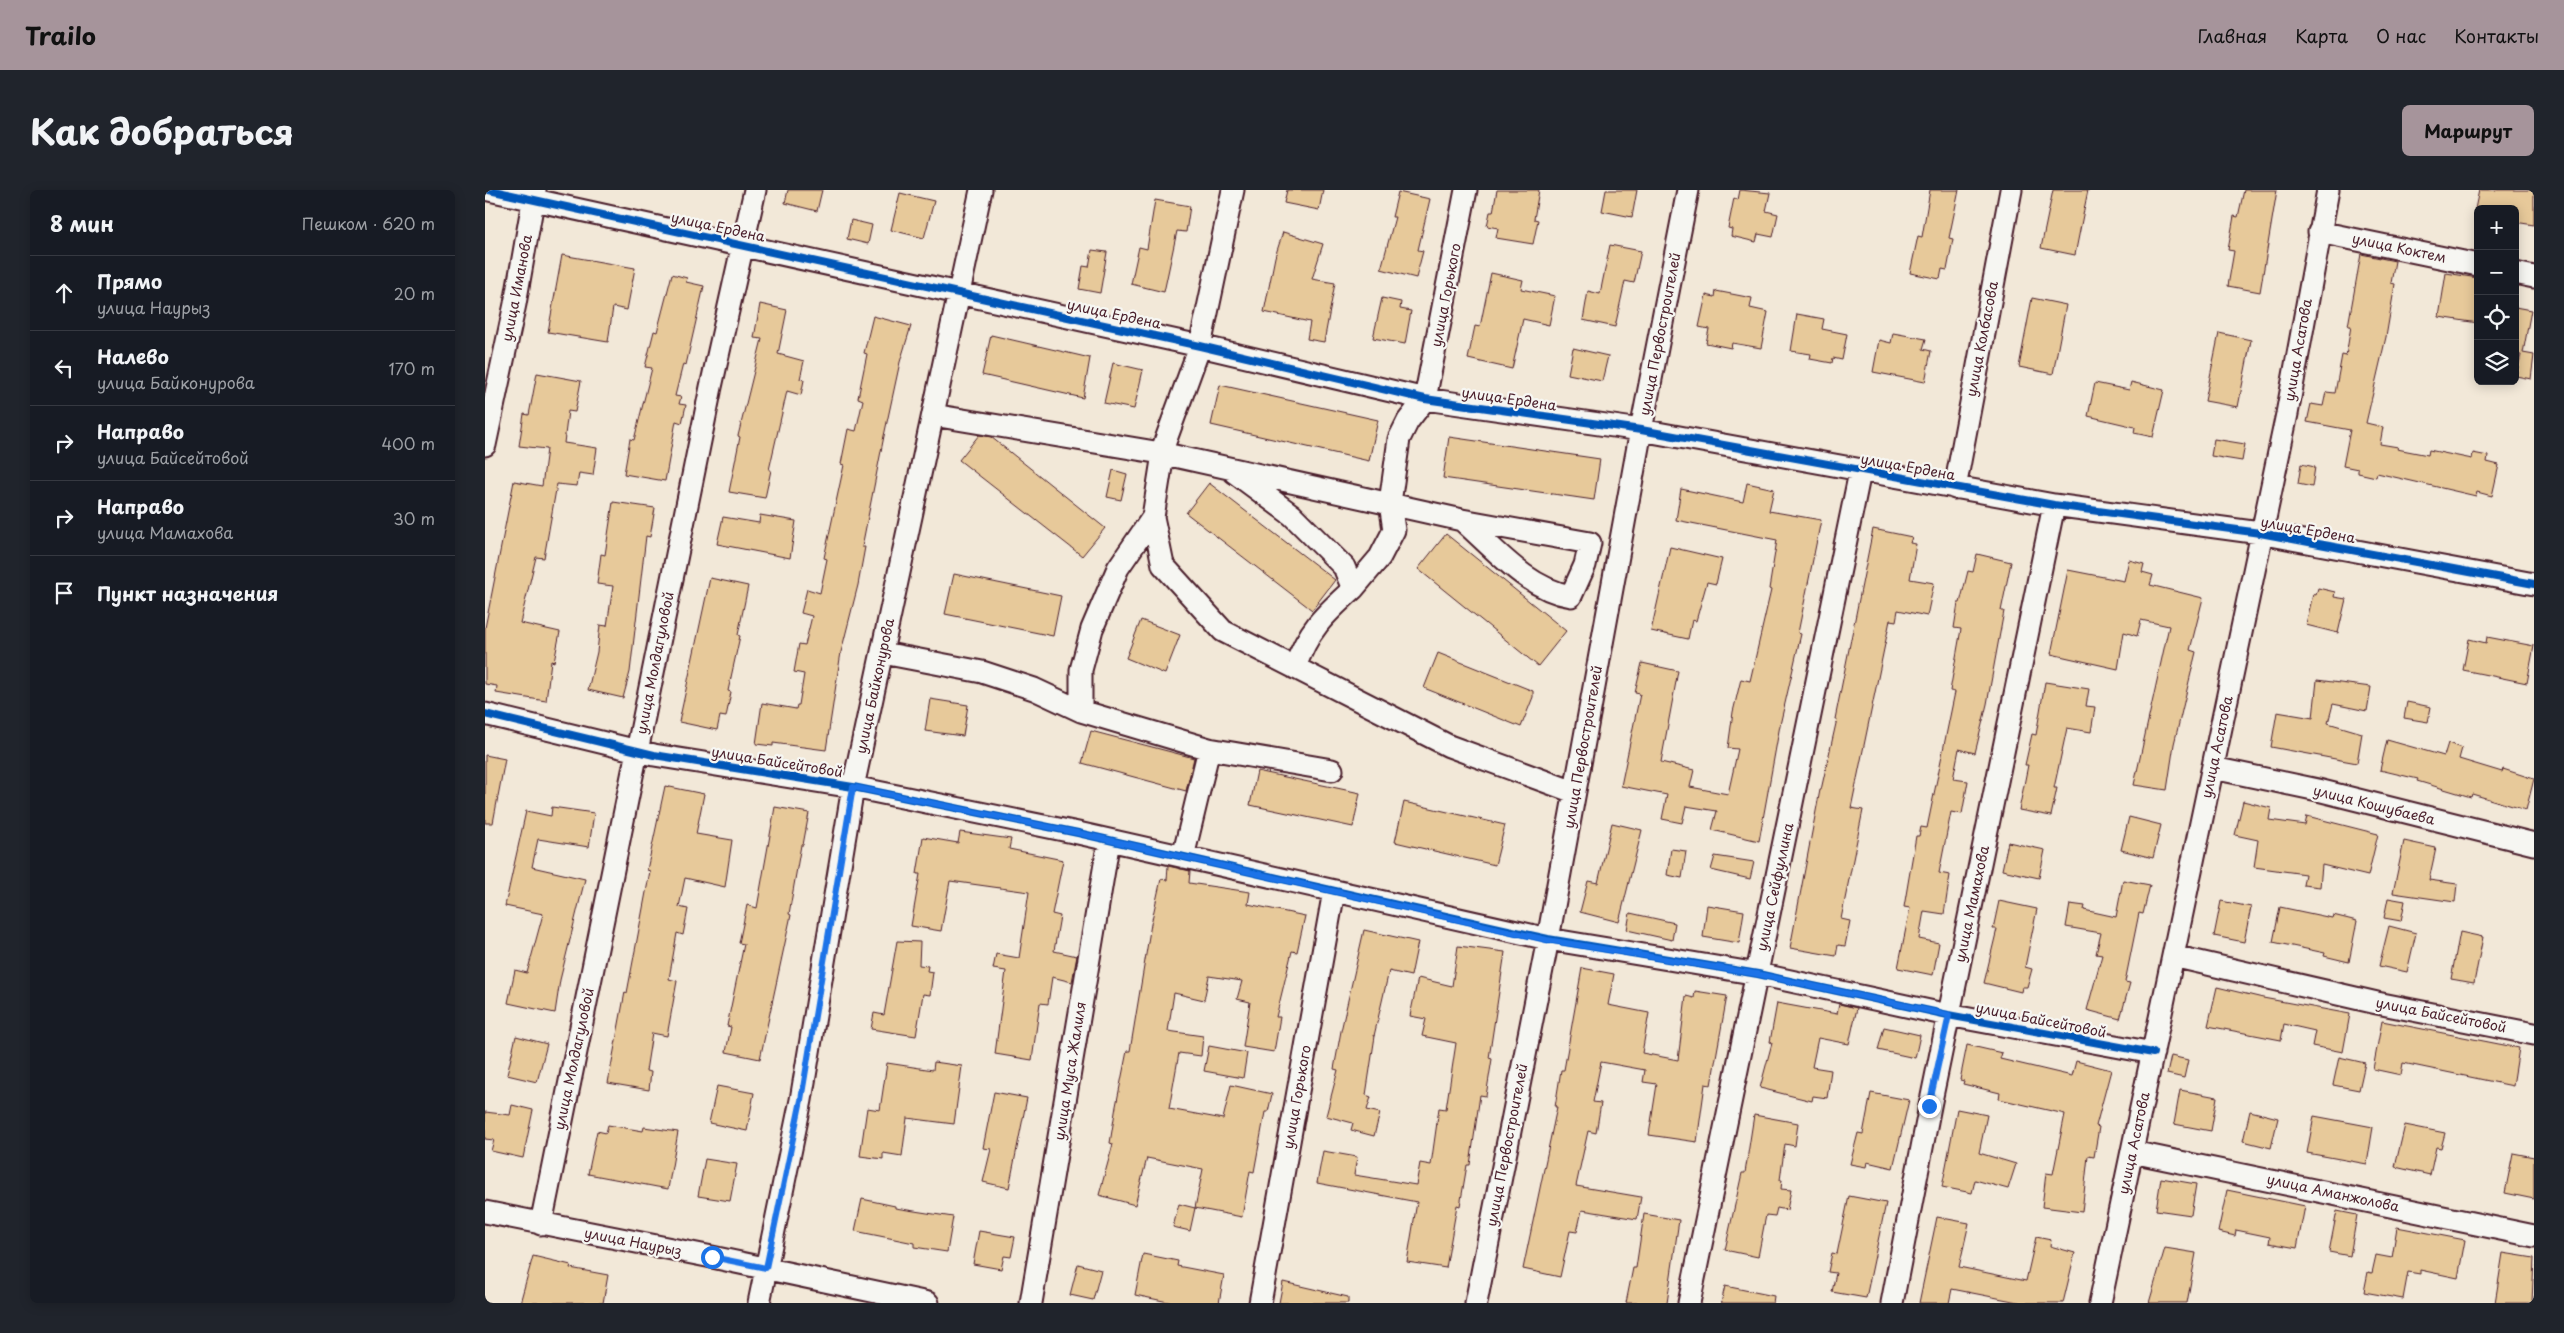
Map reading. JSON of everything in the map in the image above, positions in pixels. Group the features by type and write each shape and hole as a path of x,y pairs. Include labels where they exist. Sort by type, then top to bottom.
{"street":[{"name":"улица Ердена","path":"489,190 534,194 743,245 1200,346 1425,399 1641,430 1860,472 2054,505 2260,533 2534,584"},
{"name":"улица Молдагуловой","path":"541,1224 711,387 755,190"},
{"name":"улица Байконурова","path":"759,1303 801,1100 853,787 981,190"},
{"path":"1233,190 1200,346 1162,453 1153,517 1163,565 1223,631 1449,746 1574,792"},
{"name":"улица Горького","path":"1425,399 1466,190"},
{"name":"улица Первостроителей","path":"1476,1303 1547,940 1641,430 1688,190"},
{"name":"улица Колбасова","path":"1955,488 2011,190"},
{"name":"улица Асатова","path":"2100,1303 2213,768 2260,533 2287,414 2328,190"},
{"name":"улица Иманова","path":"485,445 515,304 534,194"},
{"name":"улица Коктем","path":"2319,232 2474,264"},
{"path":"2519,274 2534,277"},
{"path":"1295,668 1303,644 1322,617 1353,589 1380,557 1394,530 1391,503 1399,440 1408,421 1425,399"},
{"path":"933,415 1162,453 1462,520 1590,543 1585,565 1571,596 1553,593 1530,580 1462,520"},
{"path":"1228,468 1292,515 1344,567 1353,589"},
{"name":"улица Сейфуллина","path":"1689,1303 1860,472"},
{"name":"улица Мамахова","path":"1892,1303 2054,505"},
{"path":"1081,711 1081,670 1091,628 1118,568 1153,517"},
{"path":"883,653 982,672 1034,689 1081,711 1209,749 1332,770"},
{"name":"улица Байсейтовой","path":"485,714 655,754 853,787 1109,840 1547,940 1757,974 1949,1015 2153,1053"},
{"path":"1183,857 1209,749"},
{"name":"улица Кошубаева","path":"2213,768 2318,790 2534,844"},
{"name":"улица Муса Жалиля","path":"1031,1303 1109,840"},
{"name":"улица Горького","path":"1260,1303 1334,891"},
{"name":"улица Байсейтовой","path":"2173,956 2377,1003 2534,1034"},
{"name":"улица Аманжолова","path":"2132,1152 2534,1236"},
{"name":"улица Наурыз","path":"485,1212 766,1268 928,1303"}],"building":[{"path":"788,190 822,190 817,211 785,203"},
{"path":"1287,190 1323,190 1319,210 1284,203"},
{"path":"1497,190 1539,190 1534,219 1538,220 1533,244 1496,238 1498,228 1487,226 1490,212 1493,212"},
{"path":"1606,190 1637,190 1632,217 1602,211"},
{"path":"1740,190 1770,193 1766,211 1778,214 1773,237 1758,234 1756,242 1731,236 1732,229 1728,228 1734,198 1738,200"},
{"path":"1930,190 1959,190 1949,238 1953,239 1947,270 1942,269 1940,279 1910,273 1918,236 1922,237"},
{"path":"2053,190 2088,190 2075,255 2041,248"},
{"path":"2244,190 2277,190 2260,292 2228,286 2234,251 2228,250 2234,216 2238,217"},
{"path":"2479,190 2534,190 2534,225 2519,223 2519,205 2476,205"},
{"path":"1398,192 1430,199 1418,250 1423,251 1416,278 1381,269 1395,217 1392,217"},
{"path":"900,193 934,201 924,238 891,230"},
{"path":"1155,200 1190,206 1186,232 1177,231 1164,292 1131,284 1139,247 1147,249"},
{"path":"851,220 872,225 868,244 847,239"},
{"path":"1283,232 1323,244 1312,279 1335,283 1324,342 1307,339 1310,322 1264,312 1275,257"},
{"path":"1610,245 1641,251 1634,283 1625,281 1615,327 1583,320 1588,291 1600,294"},
{"path":"1092,250 1107,252 1100,293 1079,289 1083,266 1089,267"},
{"path":"2361,254 2395,261 2391,283 2395,284 2386,337 2366,423 2383,427 2380,444 2398,447 2397,449 2428,455 2429,450 2472,459 2473,453 2488,456 2487,462 2499,465 2492,496 2477,492 2476,496 2377,473 2376,477 2358,473 2358,469 2343,466 2350,430 2307,422 2311,404 2323,406 2326,392 2335,393 2342,355 2346,356 2351,326 2348,326"},
{"path":"562,255 635,268 627,310 613,307 608,342 548,332"},
{"path":"1491,273 1523,280 1521,289 1555,296 1549,325 1523,319 1512,369 1468,359 1475,326 1480,327"},
{"path":"2446,273 2474,277 2474,322 2439,317"},
{"path":"672,274 687,278 686,282 704,286 686,365 683,364 675,396 681,397 679,404 686,405 682,423 676,421 665,481 624,474 630,439 634,440 652,368 645,367 654,331 657,332"},
{"path":"1716,291 1752,298 1750,308 1768,312 1761,348 1732,343 1731,348 1706,343 1709,329 1699,327 1706,295 1715,297"},
{"path":"1382,298 1401,302 1400,309 1411,311 1405,344 1373,338"},
{"path":"2032,298 2066,305 2053,374 2019,367"},
{"path":"760,304 787,310 778,354 804,361 800,379 804,380 801,395 787,391 769,470 771,470 765,498 729,492 740,437 738,436 762,339 754,338"},
{"path":"2519,308 2531,310 2523,353 2534,355 2531,379 2519,377 2521,355 2519,355"},
{"path":"1797,314 1824,319 1822,329 1847,334 1842,360 1833,358 1832,363 1810,359 1811,354 1791,351"},
{"path":"873,316 911,326 900,362 884,436 862,547 865,547 858,585 841,652 826,750 773,743 773,746 756,744 762,703 796,709 797,705 799,705 804,674 794,672 799,644 805,645 812,616 801,613 807,589 820,593 827,559 824,558 844,465 841,464 848,429 856,431 863,400 858,398 867,354 864,353"},
{"path":"1893,333 1926,339 1923,349 1931,351 1925,382 1873,372 1879,340 1891,343"},
{"path":"2219,333 2251,340 2238,407 2205,401"},
{"path":"991,335 1090,358 1083,398 982,375"},
{"path":"1573,348 1608,356 1602,381 1568,374"},
{"path":"1113,363 1143,370 1134,409 1104,403"},
{"path":"537,373 581,381 575,412 568,411 564,443 597,448 593,475 579,473 577,486 557,484 544,558 536,557 520,623 560,632 554,662 551,661 546,701 496,693 497,686 485,684 485,628 514,481 542,486 547,449 519,446 524,414 529,415"},
{"path":"2131,382 2164,390 2153,437 2134,433 2135,427 2088,416 2095,383 2129,390"},
{"path":"1220,385 1378,420 1369,461 1211,425"},
{"path":"979,435 991,437 1105,528 1082,556 959,460"},
{"path":"1449,437 1600,459 1594,500 1443,478"},
{"path":"2214,439 2245,444 2242,461 2211,456"},
{"path":"2301,464 2315,467 2312,487 2298,484"},
{"path":"1113,470 1127,474 1121,500 1107,497"},
{"path":"1209,483 1335,580 1312,610 1186,513"},
{"path":"1747,483 1774,489 1769,511 1821,520 1798,633 1801,634 1780,725 1759,841 1712,830 1717,811 1686,806 1682,823 1662,819 1667,795 1621,786 1640,694 1635,693 1642,663 1678,671 1661,762 1694,770 1690,787 1728,794 1738,749 1728,748 1733,712 1741,679 1750,681 1771,590 1769,589 1777,540 1676,520 1681,489 1743,502"},
{"path":"613,502 655,508 650,537 646,536 630,672 623,698 588,690 597,652 600,625 607,626 613,586 597,584 601,554 605,555"},
{"path":"760,515 796,521 790,558 717,544 723,517 759,523"},
{"path":"1873,529 1912,537 1910,543 1916,544 1910,579 1934,583 1927,616 1898,610 1896,621 1890,620 1851,808 1863,810 1841,919 1850,921 1845,946 1838,945 1836,956 1790,948 1820,790 1837,719 1835,719"},
{"path":"1446,534 1566,631 1538,666 1418,569"},
{"path":"1670,547 1722,559 1716,584 1707,582 1696,621 1692,620 1688,639 1651,631"},
{"path":"1977,554 2011,562 2001,611 2004,611 1987,704 1975,753 1959,749 1953,779 1968,781 1962,814 1951,812 1939,873 1950,875 1944,914 1924,911 1919,939 1939,943 1933,975 1898,968 1910,908 1904,907 1916,836 1919,836 1921,827 1927,828 1955,692 1950,691 1961,629 1954,628 1958,603 1960,603 1968,571 1973,572"},
{"path":"2129,560 2144,564 2142,572 2153,575 2150,585 2203,598 2190,650 2196,652 2174,744 2167,790 2134,785 2169,626 2141,620 2137,636 2124,632 2118,669 2051,654 2068,570 2124,581"},
{"path":"954,574 1061,596 1053,636 945,614"},
{"path":"710,578 748,586 728,691 731,692 726,717 720,716 717,730 679,722"},
{"path":"2318,588 2335,592 2334,597 2346,599 2338,633 2306,625 2313,594 2316,595"},
{"path":"1141,620 1180,635 1165,674 1126,658"},
{"path":"2487,637 2534,646 2527,683 2463,670 2469,639 2486,643"},
{"path":"1438,653 1533,691 1533,697 1521,727 1424,688"},
{"path":"2317,680 2371,687 2367,711 2333,704 2328,723 2362,733 2357,763 2271,747 2277,712 2313,718"},
{"path":"2045,682 2089,689 2086,706 2095,707 2091,732 2067,728 2054,788 2057,788 2051,816 2019,810 2028,765 2025,765 2032,734 2036,735"},
{"path":"930,699 968,705 963,736 925,731"},
{"path":"2407,702 2431,707 2428,722 2404,718"},
{"path":"1091,731 1194,758 1186,791 1082,763"},
{"path":"2387,740 2444,756 2448,743 2462,748 2459,759 2502,772 2503,769 2534,779 2526,810 2472,794 2471,797 2417,781 2418,779 2380,770"},
{"path":"485,755 505,759 493,823 485,823"},
{"path":"1257,771 1360,793 1353,827 1250,805"},
{"path":"665,786 704,794 696,834 732,840 725,887 685,878 679,907 688,909 683,935 677,933 669,979 677,981 667,1036 652,1033 646,1071 651,1072 649,1090 608,1083 650,871 647,870"},
{"path":"2243,801 2271,808 2269,820 2305,825 2307,816 2378,834 2368,876 2322,865 2320,887 2303,885 2305,874 2254,867 2258,840 2235,835"},
{"path":"1404,802 1505,825 1495,865 1395,842"},
{"path":"552,807 594,813 589,847 538,839 532,867 585,879 560,980 555,1013 508,1003 515,970 527,973 543,914 505,906 526,811 551,816"},
{"path":"775,807 809,813 803,845 801,845 789,914 791,915 760,1059 726,1052 731,1027 727,1026 744,944 739,943 747,905 757,908"},
{"path":"2129,817 2161,825 2153,858 2121,850"},
{"path":"1612,823 1642,830 1619,922 1580,912 1588,881 1598,883"},
{"path":"960,832 1011,839 1009,849 1063,860 1052,914 1060,916 1054,951 1077,956 1072,982 1052,977 1048,1004 1040,1003 1032,1060 995,1054 1006,971 993,969 996,954 1019,958 1029,892 950,881 941,931 911,926 920,874 917,874 923,837 958,843"},
{"path":"2404,841 2436,848 2429,880 2457,884 2455,902 2393,893"},
{"path":"2008,842 2045,850 2039,878 2002,870"},
{"path":"1671,849 1686,851 1682,878 1667,875"},
{"path":"1715,856 1754,862 1750,879 1711,870"},
{"path":"1168,866 1190,871 1189,883 1250,892 1248,904 1305,916 1297,952 1292,951 1276,1017 1280,1017 1274,1052 1243,1047 1250,1002 1237,999 1242,981 1209,976 1204,1000 1174,993 1168,1031 1203,1036 1201,1056 1179,1053 1169,1109 1223,1119 1231,1085 1272,1094 1268,1112 1265,1112 1254,1172 1250,1171 1242,1217 1195,1208 1203,1169 1147,1158 1135,1205 1099,1195 1113,1144 1110,1143 1116,1106 1127,1051 1130,1051 1151,924 1161,879 1167,880"},
{"path":"2123,880 2150,885 2143,914 2139,913 2125,982 2130,983 2120,1019 2087,1010 2102,955 2096,954 2101,933 2066,927 2070,904 2085,906 2084,910 2116,917"},
{"path":"2388,898 2405,901 2401,921 2384,918"},
{"path":"1999,901 2037,909 2025,967 2032,969 2027,987 2022,987 2021,992 1984,983 1997,929 1993,929"},
{"path":"2221,901 2251,907 2244,942 2214,936"},
{"path":"1707,905 1744,911 1739,943 1703,937"},
{"path":"2280,907 2332,918 2333,915 2357,921 2349,962 2324,956 2325,953 2273,942"},
{"path":"1630,913 1675,923 1672,940 1627,930"},
{"path":"2389,926 2416,933 2407,972 2379,966"},
{"path":"1364,930 1418,942 1411,976 1389,971 1374,1036 1366,1095 1371,1097 1367,1110 1380,1113 1374,1136 1351,1130 1353,1123 1326,1116 1338,1070 1334,1069 1341,1031"},
{"path":"2460,932 2483,937 2474,983 2451,979"},
{"path":"897,941 920,942 919,965 928,966 927,971 933,972 930,995 923,994 916,1036 871,1029 874,1013 884,1015"},
{"path":"1458,946 1505,952 1489,1058 1492,1059 1486,1096 1480,1095 1470,1165 1467,1165 1460,1206 1457,1205 1446,1268 1407,1262 1417,1202 1317,1183 1323,1151 1357,1157 1354,1175 1416,1185 1420,1163 1431,1165 1439,1108 1446,1109 1456,1043 1422,1036 1426,1019 1410,1016 1418,978 1452,986"},
{"path":"1582,968 1614,974 1608,1005 1649,1013 1642,1053 1678,1060 1686,996 1694,998 1695,991 1727,996 1711,1085 1705,1084 1697,1142 1649,1135 1657,1084 1643,1082 1645,1070 1601,1062 1593,1102 1601,1103 1596,1133 1588,1131 1576,1186 1641,1197 1637,1219 1582,1210 1577,1232 1570,1231 1560,1277 1523,1269 1557,1107 1555,1107 1561,1070 1564,1070"},
{"path":"2217,987 2263,998 2350,1014 2343,1052 2312,1046 2315,1031 2284,1024 2281,1040 2208,1026"},
{"path":"1777,1003 1837,1014 1839,1004 1857,1008 1849,1044 1818,1038 1812,1067 1831,1070 1827,1098 1813,1096 1812,1101 1760,1088 1772,1043 1770,1042"},
{"path":"2382,1021 2519,1048 2513,1086 2403,1063 2401,1075 2373,1069"},
{"path":"1884,1027 1920,1035 1915,1058 1878,1050"},
{"path":"516,1036 547,1044 537,1082 507,1075"},
{"path":"1967,1045 2002,1053 2000,1059 2072,1076 2076,1061 2111,1070 2096,1126 2099,1127 2094,1157 2088,1156 2082,1212 2042,1207 2046,1173 2053,1174 2065,1114 1999,1099 2000,1093 1963,1084 1964,1081 1960,1080"},
{"path":"1209,1046 1247,1053 1243,1078 1204,1071"},
{"path":"2171,1056 2188,1060 2184,1078 2167,1074"},
{"path":"2339,1057 2365,1063 2359,1090 2333,1085"},
{"path":"934,1062 962,1066 954,1124 907,1118 902,1156 883,1153 883,1159 860,1156 867,1108 880,1110 887,1063 933,1070"},
{"path":"717,1086 754,1093 747,1131 709,1123"},
{"path":"2180,1090 2217,1097 2211,1131 2174,1124"},
{"path":"994,1092 1027,1098 1009,1188 983,1182 991,1149 983,1148"},
{"path":"1871,1093 1909,1100 1893,1168 1867,1162 1866,1167 1850,1164 1858,1133 1863,1134"},
{"path":"512,1105 533,1110 523,1158 491,1151 494,1140 485,1139 485,1112 510,1115"},
{"path":"1957,1109 1987,1115 1979,1153 2016,1164 2008,1189 1975,1180 1972,1193 1942,1187"},
{"path":"2250,1111 2278,1118 2271,1148 2243,1141"},
{"path":"1754,1115 1798,1123 1795,1146 1785,1144 1780,1180 1782,1180 1781,1189 1791,1190 1787,1210 1777,1208 1775,1216 1766,1215 1758,1257 1725,1250 1742,1173 1745,1173"},
{"path":"2314,1116 2373,1127 2367,1164 2307,1153"},
{"path":"608,1125 643,1131 644,1127 678,1132 668,1189 588,1174 597,1131 606,1133"},
{"path":"2405,1125 2445,1133 2441,1148 2436,1147 2430,1175 2395,1167"},
{"path":"2513,1153 2534,1157 2534,1199 2505,1193"},
{"path":"705,1159 737,1164 730,1201 698,1196"},
{"path":"2161,1178 2196,1184 2191,1215 2156,1210"},
{"path":"2227,1190 2305,1206 2297,1248 2269,1243 2270,1237 2236,1230 2235,1236 2218,1232"},
{"path":"1849,1196 1886,1203 1866,1298 1832,1292 1836,1273 1828,1272 1832,1253 1837,1254"},
{"path":"862,1199 895,1206 895,1208 953,1217 947,1252 914,1247 914,1243 855,1231"},
{"path":"1179,1204 1195,1208 1190,1231 1173,1227"},
{"path":"2337,1211 2357,1215 2350,1256 2329,1252"},
{"path":"1644,1214 1679,1220 1667,1303 1626,1303 1633,1268 1636,1268"},
{"path":"1937,1217 1969,1223 1959,1267 2026,1281 2036,1237 2051,1240 2050,1246 2075,1253 2063,1303 2023,1303 1952,1289 1949,1303 1919,1303"},
{"path":"2397,1227 2465,1240 2458,1278 2420,1270 2420,1274 2408,1272 2403,1299 2364,1292 2368,1272 2372,1273 2376,1255 2392,1258"},
{"path":"979,1231 1015,1237 1011,1257 1004,1256 1001,1269 973,1264"},
{"path":"2165,1248 2196,1253 2187,1303 2149,1303"},
{"path":"2503,1253 2534,1258 2532,1303 2495,1303"},
{"path":"1143,1254 1178,1261 1177,1266 1224,1275 1219,1303 1173,1303 1135,1295"},
{"path":"533,1256 571,1265 570,1268 608,1275 603,1303 520,1303"},
{"path":"1078,1264 1101,1270 1093,1300 1070,1295"},
{"path":"1283,1282 1348,1297 1348,1303 1279,1303"},
{"path":"1725,1286 1774,1296 1773,1303 1721,1303"}],"cycle path":[{"path":"489,190 1200,346 1425,399 1641,430 2054,505 2260,533 2534,584"},
{"path":"485,714 654,755 853,787 1078,833 1548,939 1758,974 1948,1015 2153,1053"}],"route":[{"path":"712,1257 766,1268 801,1100 853,787 1078,833 1547,940 1757,974 1949,1015 1929,1106"}]}
